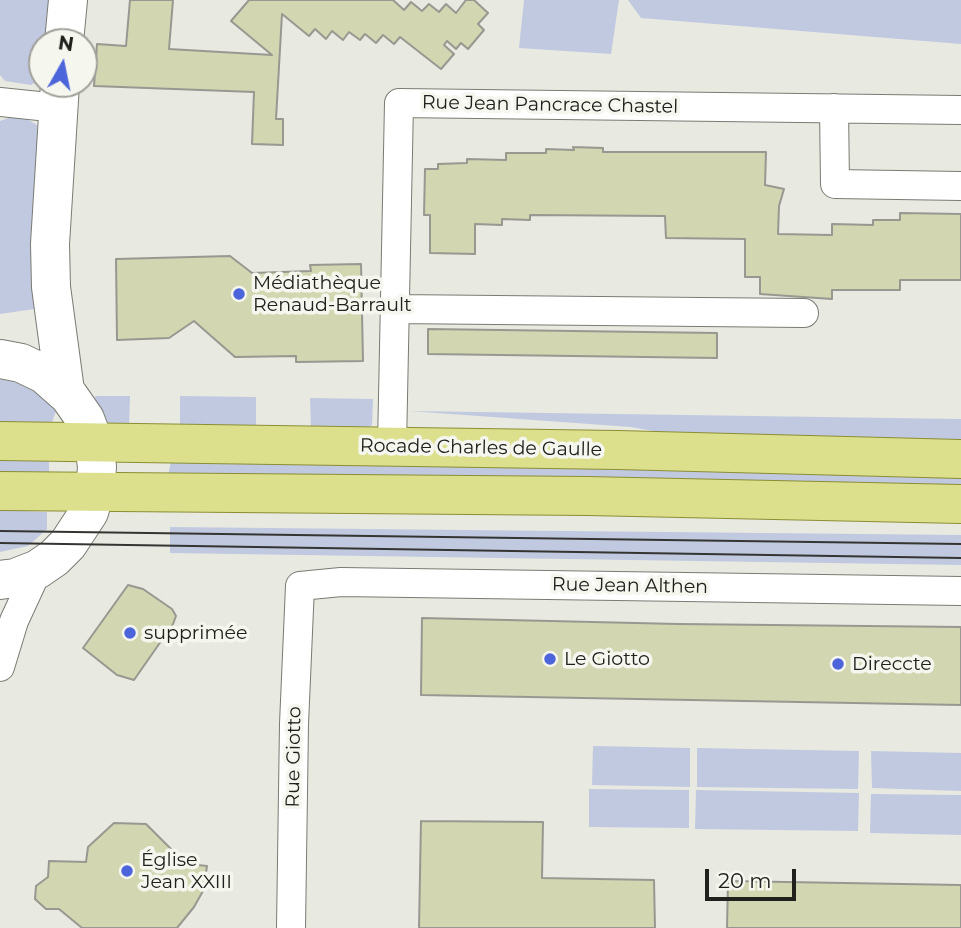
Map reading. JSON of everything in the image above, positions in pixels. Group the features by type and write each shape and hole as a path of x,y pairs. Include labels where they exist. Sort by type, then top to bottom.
{"main road":[{"name":"Rocade Charles de Gaulle","path":"0,441 391,446 961,459"},
{"path":"0,491 587,496 961,504"}],"street":[{"path":"65,28 68,0"},
{"path":"0,102 39,98"},
{"path":"59,98 50,244 51,287 65,391"},
{"name":"Rue Jean Pancrace Chastel","path":"391,446 399,103 961,110"},
{"path":"834,108 835,184 961,186"},
{"path":"394,309 804,313"},
{"path":"0,359 20,363 44,374 65,391 85,419 94,443 97,467 95,492 89,512 78,532 54,558 38,569 15,578 0,580"},
{"path":"0,667 14,621 38,569"},
{"name":"Rue Jean Althen","path":"300,586 341,582 961,591"},
{"name":"Rue Giotto","path":"291,928 294,723 300,586"}],"shaded area":[{"path":"0,0 54,0 51,28 28,28 28,85 5,81 0,75"},
{"path":"524,0 619,0 611,54 519,48"},
{"path":"628,0 961,0 961,44 641,18"},
{"path":"11,117 25,118 37,125 41,308 0,314 0,121"},
{"path":"0,379 32,386 45,397 56,411 50,428 0,426"},
{"path":"95,396 130,396 129,427 110,425 98,418"},
{"path":"180,396 256,397 256,427 180,427"},
{"path":"310,398 373,399 372,425 363,430 311,428"},
{"path":"409,411 961,419 961,441 681,436 631,427"},
{"path":"0,459 49,459 49,475 0,474"},
{"path":"171,461 961,474 961,488 168,476"},
{"path":"0,510 47,512 47,529 28,546 0,552"},
{"path":"170,527 961,535 961,565 170,553"},
{"path":"593,746 690,748 690,787 592,785"},
{"path":"697,748 859,751 858,789 697,787"},
{"path":"871,751 961,753 961,791 872,788"},
{"path":"589,789 689,790 689,828 589,827"},
{"path":"696,790 859,793 858,831 695,829"},
{"path":"871,794 961,795 961,835 870,833"}],"building":[{"path":"130,0 173,0 169,49 272,55 231,21 249,0 393,0 404,10 411,2 422,11 429,4 439,12 446,4 456,13 466,0 474,0 488,13 478,24 484,30 468,49 461,43 456,49 447,41 444,45 454,54 441,69 400,37 394,44 383,35 376,43 365,34 360,40 349,32 343,40 332,31 326,39 315,29 309,36 282,14 276,119 283,119 283,145 252,144 254,92 98,86 98,44 126,46"},
{"path":"573,147 603,148 603,152 766,152 765,185 784,189 779,206 778,234 832,235 832,224 873,225 873,220 900,220 900,213 961,214 961,280 900,280 900,290 832,290 832,299 760,294 760,277 745,277 745,239 666,238 665,216 530,215 530,220 502,219 502,225 475,224 475,254 430,253 430,215 424,215 425,169 438,169 438,164 467,163 467,159 506,160 506,153 546,153 546,149 574,150"},
{"name":"Médiathèque Renaud-Barrault","path":"230,256 252,273 311,271 310,265 361,264 363,361 296,362 296,356 235,357 194,321 169,338 117,340 116,259"},
{"path":"428,329 717,333 717,358 428,354"},
{"name":"supprimée","path":"128,585 143,589 172,609 176,616 134,680 117,675 83,648"},
{"path":"422,618 961,627 961,705 421,695"},
{"path":"421,821 543,822 542,878 654,880 655,928 419,928"},
{"name":"Église Jean XXIII","path":"114,823 146,824 171,849 170,862 207,866 203,891 177,928 82,928 59,909 46,909 35,899 36,886 48,877 49,861 86,862 88,847"},
{"path":"728,881 961,885 961,928 727,928"}],"tram line":[{"path":"0,531 961,544"},
{"path":"0,543 961,558"}],"place":[{"name":"Médiathèque Renaud-Barrault","path":"239,294"},
{"name":"supprimée","path":"130,633"},
{"name":"Le Giotto","path":"550,659"},
{"name":"Direccte","path":"838,664"},
{"name":"Église Jean XXIII","path":"127,871"}]}
